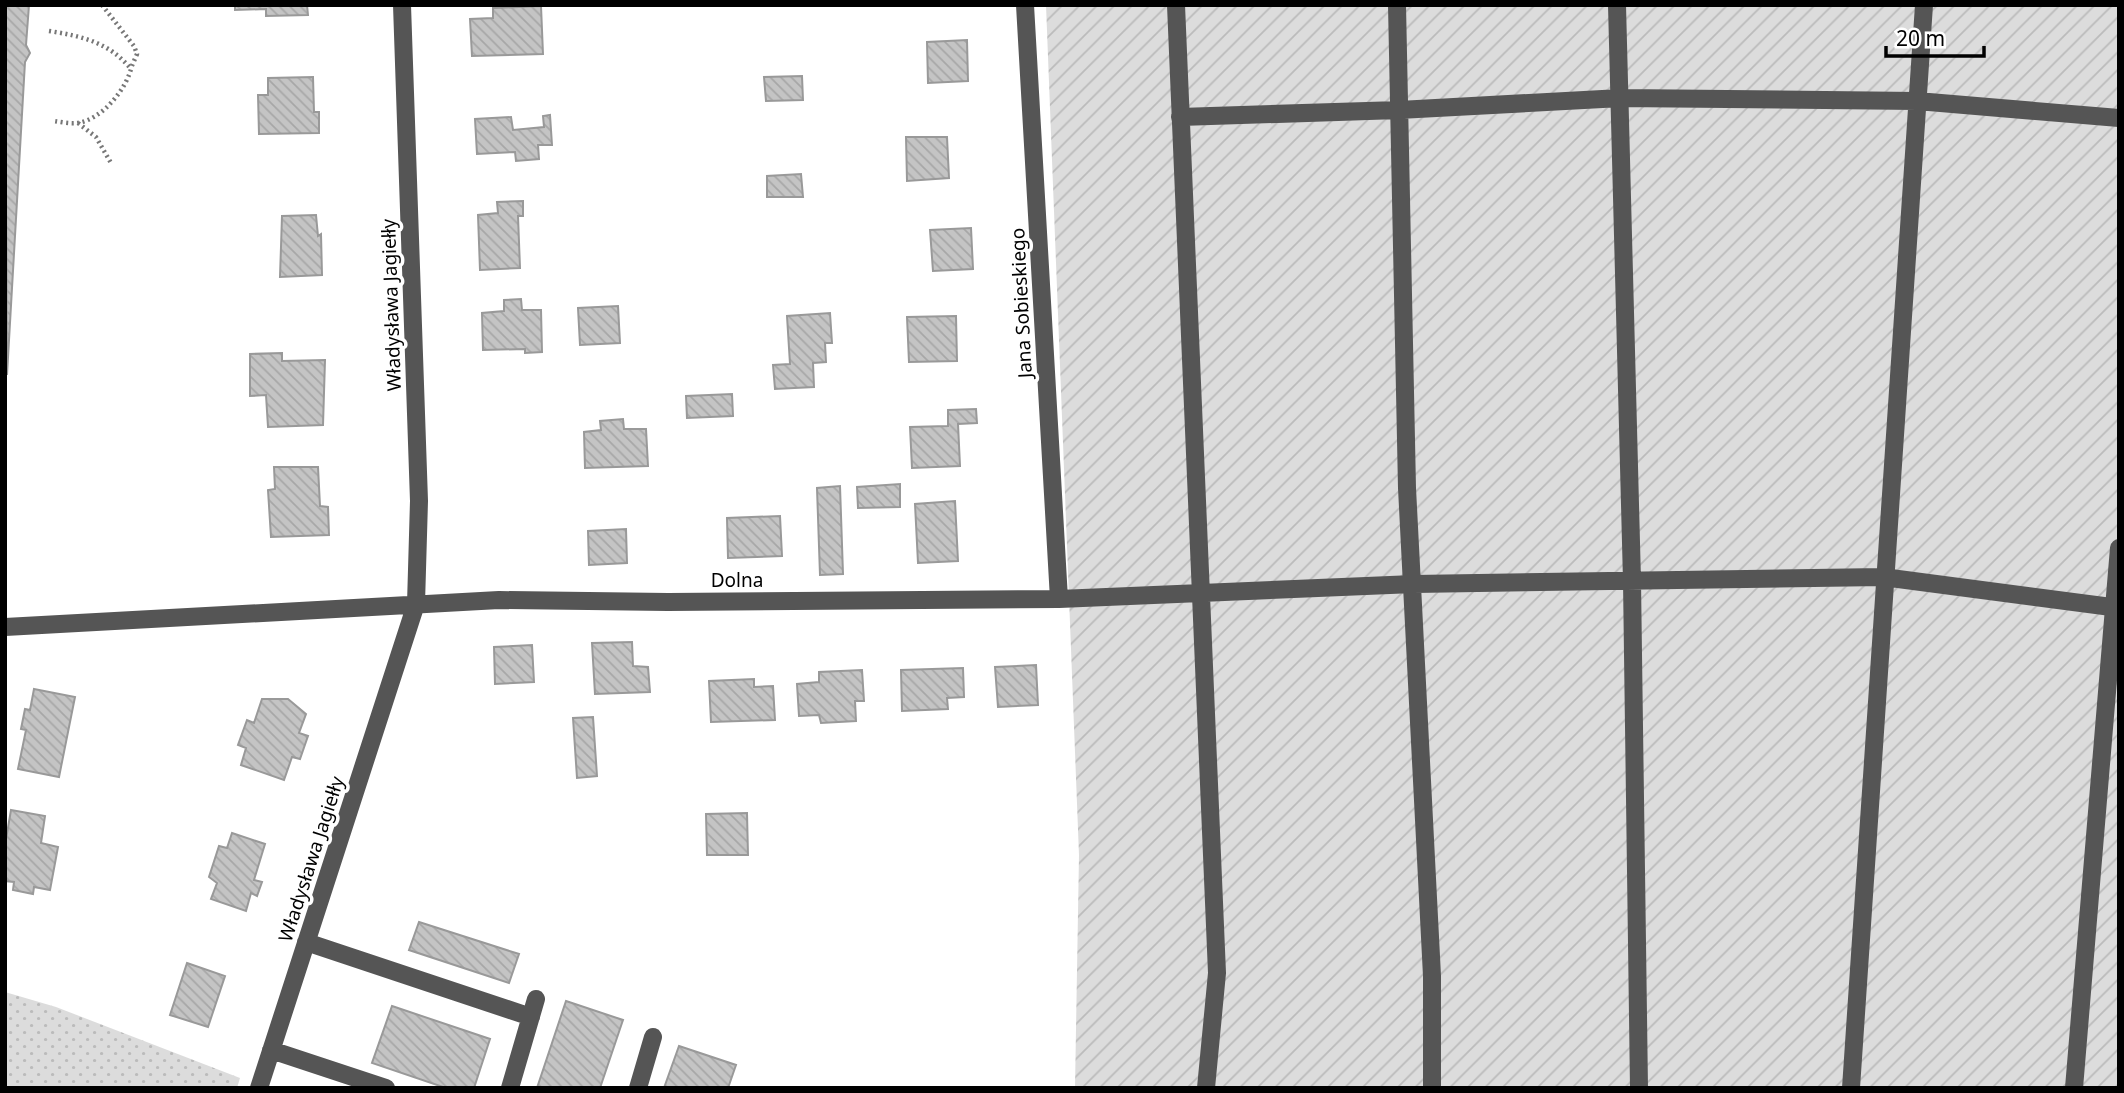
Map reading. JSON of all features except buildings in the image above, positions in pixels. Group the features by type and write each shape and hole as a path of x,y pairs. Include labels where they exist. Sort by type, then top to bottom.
{"street":[{"name":"Władysława Jagiełły","path":"259,1088 416,604 419,501 402,5"},
{"name":"Jana Sobieskiego","path":"1025,5 1059,599"},
{"path":"1176,5 1217,973 1206,1088"},
{"path":"1397,5 1407,488 1432,976 1432,1088"},
{"path":"1617,5 1632,581 1639,1088"},
{"path":"1851,1088 1883,577 1924,5"},
{"path":"1180,117 1399,110 1621,98 1917,101 2119,118"},
{"path":"2074,1088 2117,608 2119,548"},
{"name":"Dolna","path":"416,604 499,600 668,602 1059,599 1414,584 1883,577 2117,608"},
{"path":"5,627 416,604"},
{"path":"306,942 531,1017"},
{"path":"510,1088 536,999"},
{"path":"638,1088 653,1037"},
{"path":"271,1050 386,1088"}],"path":[{"path":"78,123 120,96 137,54 134,46 102,5"},
{"path":"49,31 99,43 115,51 131,69"},
{"path":"54,121 78,123 96,137 111,163"}],"shaded area":[{"path":"1046,5 2119,5 2119,1088 1075,1088 1079,855"},
{"path":"5,992 56,1007 240,1078 237,1088 5,1088"}]}
